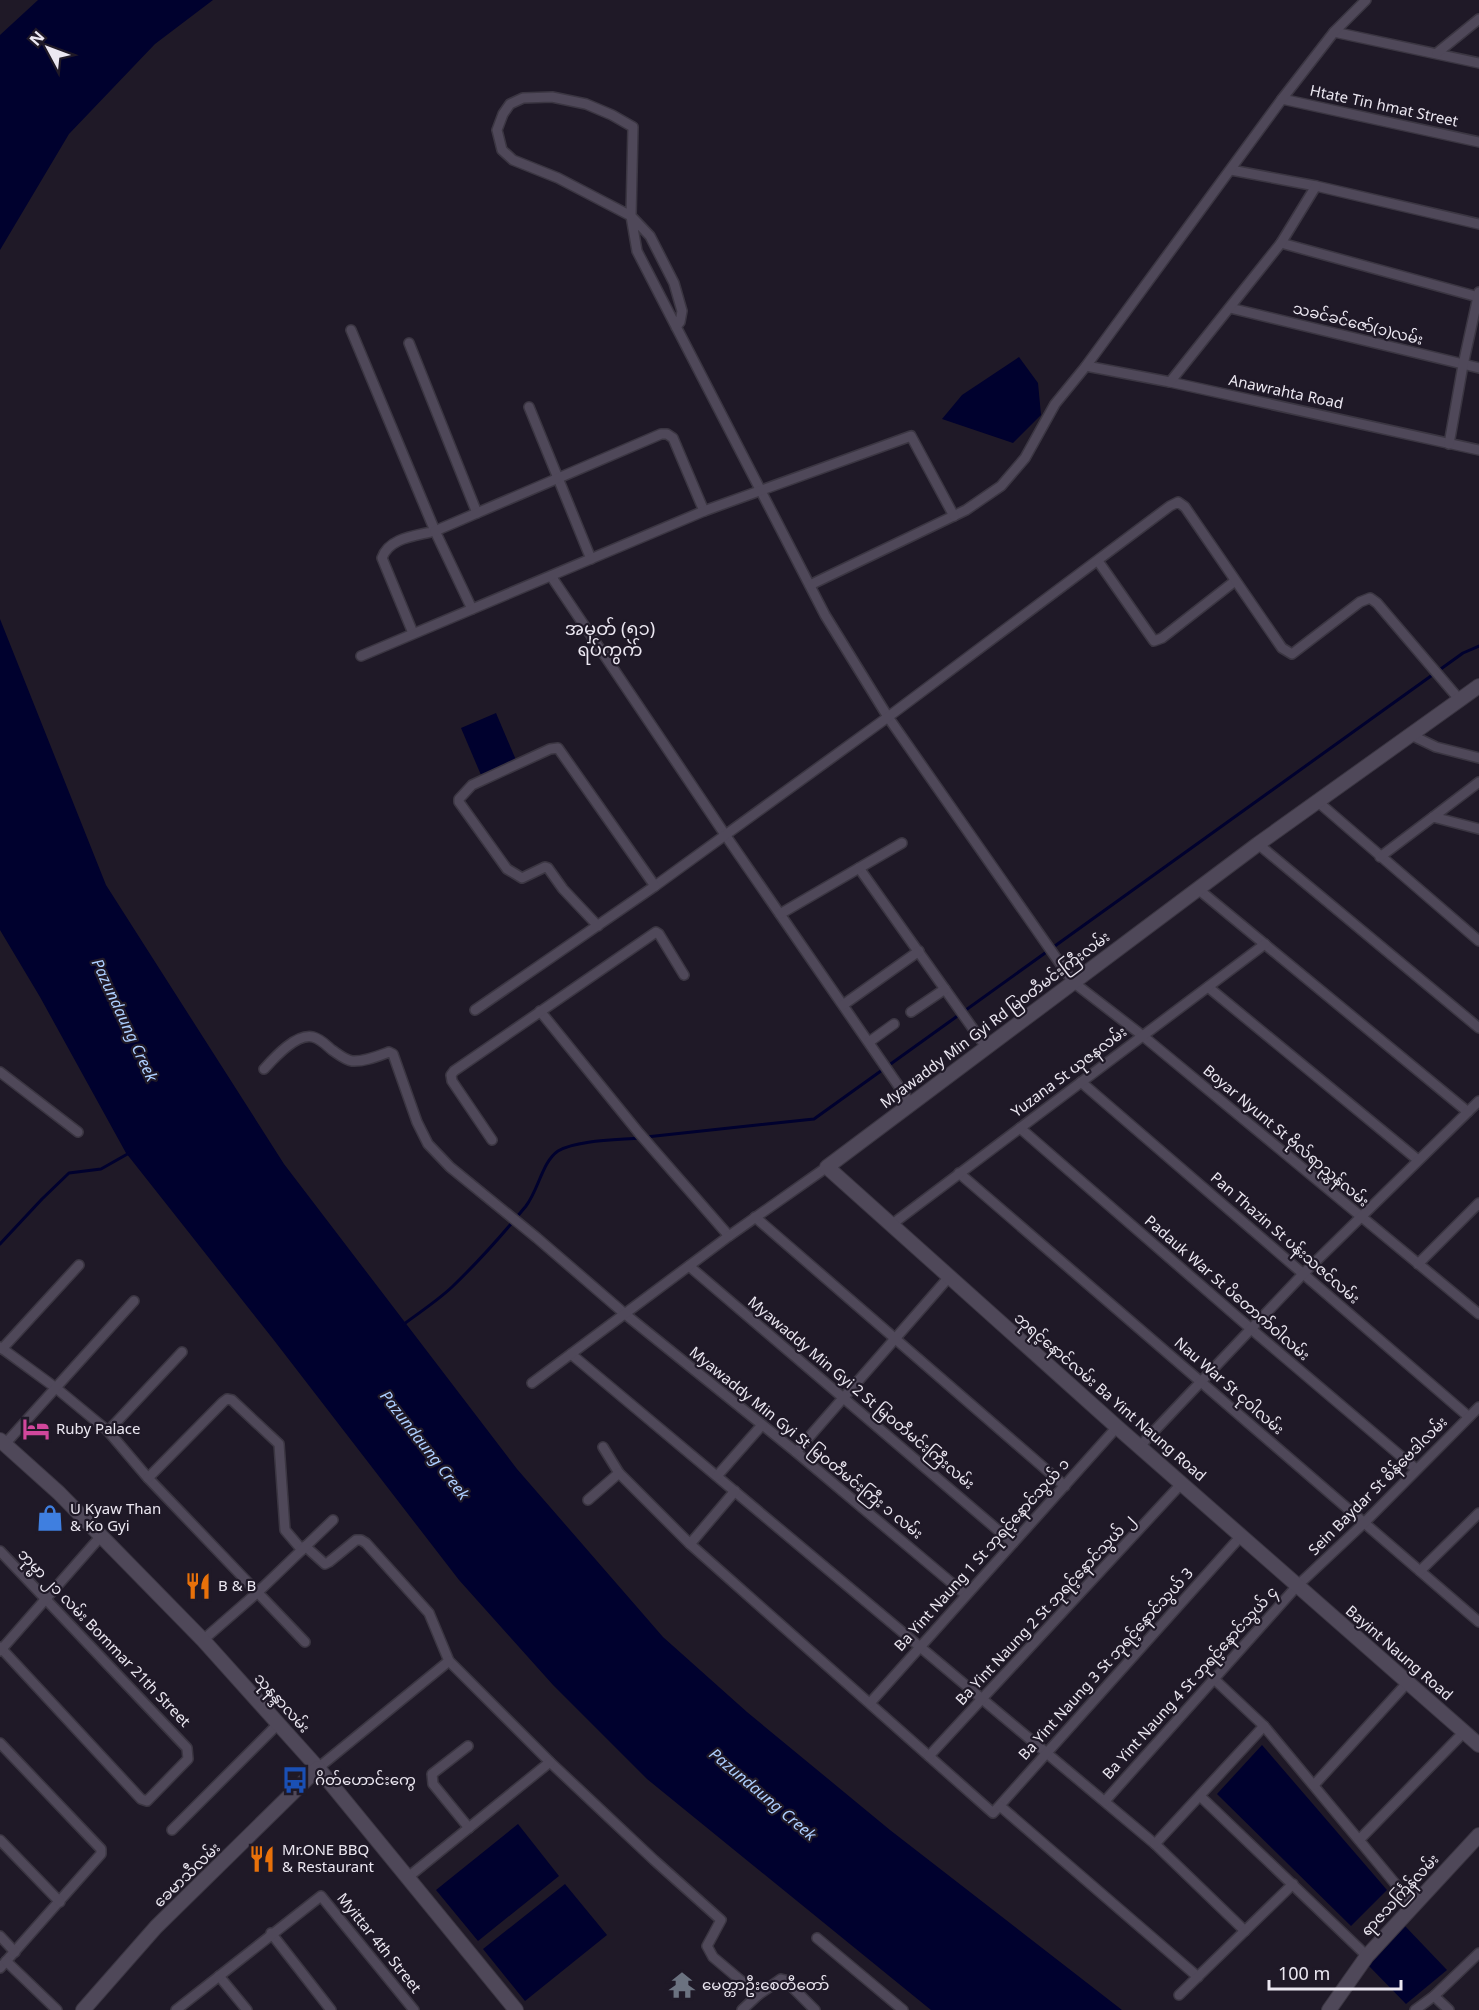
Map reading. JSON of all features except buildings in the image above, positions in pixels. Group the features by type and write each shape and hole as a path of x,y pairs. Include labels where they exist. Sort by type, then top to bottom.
{"main road":[{"name":"Myawaddy Min Gyi Rd မြဝတီမင်းကြီးလမ်း","path":"827,1167 1258,844 1479,686"},
{"name":"ဘုရင့်နောင်လမ်း Ba Yint Naung Road","path":"827,1167 1297,1586"},
{"name":"သုနန္ဒာလမ်း","path":"2,1442 59,1493 203,1640 318,1768 516,2010"},
{"name":"Bayint Naung Road","path":"1297,1586 1479,1745"},
{"name":"ခေမာသီလမ်း","path":"83,2010 156,1927 318,1768"},
{"name":"ရာဇသင်္ကြန်လမ်း","path":"1329,2010 1367,1956 1479,1835"}],"street":[{"path":"810,585 966,510 1001,486 1025,458 1055,404 1086,366 1282,99 1334,32 1365,0"},
{"path":"1437,53 1479,19"},
{"path":"1334,32 1479,63"},
{"name":"Boyar Nyunt St ဗိုလ်ရာညွှန်လမ်း","path":"631,216 558,178 513,160 507,155 502,150 498,130 503,114 510,104 523,98 552,97 586,104 633,127 631,216 637,251 676,327 825,615 888,717 1073,982 1143,1036 1479,1314"},
{"name":"Htate Tin hmat Street","path":"1282,99 1479,142"},
{"path":"1231,170 1316,186 1479,224"},
{"path":"1170,382 1281,243 1316,186"},
{"path":"631,216 650,236 674,283 682,311 680,322 676,327"},
{"path":"1281,243 1479,294 1463,364 1449,444"},
{"name":"သခင်ခင်ဇော်(၁)လမ်း","path":"1230,308 1479,368"},
{"path":"351,330 435,531 472,609"},
{"path":"409,343 477,513"},
{"name":"Anawrahta Road","path":"1086,366 1170,382 1479,450"},
{"path":"529,406 591,559"},
{"path":"413,633 382,558 388,547 396,542 435,531 661,434 667,434 673,438 704,511"},
{"path":"361,656 704,511 911,436 954,516"},
{"path":"475,1010 726,836 1178,502 1185,507 1282,648 1292,654 1360,602 1370,598 1377,603 1459,699"},
{"path":"1098,561 1154,641 1162,638 1235,581"},
{"path":"551,576 726,836 911,1104"},
{"path":"1409,734 1436,747 1479,758"},
{"path":"597,926 563,889 548,868 538,869 522,878 507,869 459,802 459,799 472,785 550,749 558,748 655,886"},
{"path":"1380,857 1479,782"},
{"path":"1317,801 1479,941"},
{"path":"1433,817 1479,829"},
{"path":"780,914 902,843"},
{"path":"1258,844 1479,1029"},
{"path":"860,868 986,1047"},
{"path":"1198,889 1468,1112"},
{"path":"492,1140 452,1081 451,1075 454,1071 656,932 684,975"},
{"name":"Yuzana St ယုဇနလမ်း","path":"896,1229 959,1173 1265,944"},
{"path":"843,1005 919,951"},
{"path":"1208,987 1418,1160"},
{"path":"911,1011 945,989"},
{"path":"540,1011 639,1133 729,1236"},
{"path":"869,1042 894,1024"},
{"name":"Myawaddy Min Gyi St မြဝတီမင်းကြီး ၁ လမ်း","path":"264,1069 282,1050 311,1036 320,1039 345,1059 351,1061 360,1061 389,1052 393,1054 417,1122 428,1144 450,1167 966,1595"},
{"path":"0,1072 78,1132"},
{"name":"Pan Thazin St ပန်းသဇင်လမ်း","path":"1081,1082 1469,1417"},
{"path":"1140,1446 1304,1273 1479,1101"},
{"name":"Padauk War St ပိတောက်ဝါလမ်း","path":"1020,1128 1416,1469"},
{"name":"Myawaddy Min Gyi Rd မြဝတီမင်းကြီးလမ်း","path":"532,1383 729,1236 827,1167"},
{"name":"Nau War St ငုဝါလမ်း","path":"959,1173 1479,1621"},
{"path":"1419,1264 1479,1203"},
{"path":"755,1217 1065,1486"},
{"path":"79,1265 1,1348 56,1388 108,1431 148,1478 305,1642"},
{"name":"Myawaddy Min Gyi 2 St မြဝတီမင်းကြီးလမ်း","path":"689,1266 1013,1543"},
{"path":"796,1452 949,1277"},
{"path":"2,1442 56,1388 134,1301"},
{"path":"108,1431 182,1352"},
{"path":"571,1354 1155,1845 1245,1931"},
{"path":"148,1478 223,1402 228,1399 232,1400 279,1444 285,1530 325,1564 353,1541 358,1539 363,1541 429,1613 449,1661 550,1762 721,1920 707,1946 713,1957 758,1995"},
{"name":"Sein Baydar St စိန်ဗေဒါလမ်း","path":"1297,1586 1479,1407"},
{"path":"717,1476 762,1425"},
{"name":"Ba Yint Naung 1 St ဘုရင့်နောင်သွယ် ၁","path":"870,1703 1117,1427"},
{"path":"603,1447 619,1473 690,1544 929,1756"},
{"path":"588,1500 619,1473"},
{"name":"Ba Yint Naung 2 St ဘုရင့်နောင်သွယ် ၂","path":"929,1756 1182,1483"},
{"path":"690,1544 735,1491"},
{"path":"1420,1571 1479,1513"},
{"path":"203,1640 258,1592 333,1520"},
{"path":"1,1649 101,1536"},
{"name":"Ba Yint Naung 3 St ဘုရင့်နောင်သွယ် 3","path":"929,1756 993,1813 1241,1536"},
{"name":"ဘုမ္မာ ၂၁ လမ်း Bommar 21th Street","path":"0,1551 187,1748 188,1759 147,1801 141,1799 1,1649"},
{"name":"Ba Yint Naung 4 St ဘုရင့်နောင်သွယ် ၄","path":"1104,1802 1297,1586"},
{"path":"318,1768 449,1661"},
{"path":"1213,1678 1264,1726 1413,1905"},
{"path":"1314,1785 1408,1682"},
{"path":"172,1830 278,1724"},
{"path":"1155,1845 1264,1726"},
{"path":"1359,1840 1464,1732"},
{"path":"0,1743 101,1849 101,1854 3,1965 57,2010"},
{"path":"468,1746 432,1774 432,1778 433,1784 469,1828"},
{"path":"407,1878 550,1762"},
{"path":"1200,1796 1367,1956"},
{"path":"1000,1806 1198,1977"},
{"path":"0,1840 60,1902"},
{"path":"1179,1995 1293,1884"},
{"name":"Myittar 4th Street","path":"271,1933 321,1896 414,2010"},
{"path":"176,2010 271,1933 331,2010"},
{"path":"0,1936 15,1952"},
{"path":"817,1938 903,2010"},
{"path":"1415,2010 1434,1996 1479,1953"},
{"path":"219,1976 247,2010"},
{"path":"742,2010 781,1979 785,1980 815,2010"},
{"path":"1434,1996 1449,2010"}],"water":[{"path":"38,0 213,0 155,44 69,134 0,250 0,35"},
{"path":"1019,357 1038,383 1041,415 1013,443 942,419 962,395"},
{"name":"Pazundaung Creek","path":"0,619 106,885 284,1164 517,1469 663,1637 747,1712 890,1830 1122,2010 931,2010 647,1779 553,1685 459,1580 126,1153 40,997 0,930"},
{"path":"496,713 516,760 481,775 461,728"},
{"path":"1262,1745 1387,1890 1351,1926 1217,1794"},
{"path":"518,1824 559,1876 478,1941 436,1890"},
{"path":"565,1884 607,1935 525,2001 483,1949"},
{"path":"1405,1926 1447,1970 1406,2004 1367,1964"}],"waterway":[{"path":"646,1137 814,1119 1463,653 1479,646"},
{"path":"404,1324 452,1287 499,1237 526,1206 548,1162 558,1151 586,1143 640,1138"},
{"path":"0,1244 69,1173 101,1169 131,1152"}],"place":[{"name":"Ruby Palace","path":"36,1429"},
{"name":"U Kyaw Than & Ko Gyi","path":"50,1518"},
{"name":"B & B","path":"198,1586"},
{"name":"ဂိတ်ဟောင်းကွေ","path":"295,1780"},
{"name":"Mr.ONE BBQ & Restaurant","path":"262,1859"},
{"name":"မေတ္တာဦးစေတီတော်","path":"682,1985"}],"district":[{"name":"အမှတ် (၅၁) ရပ်ကွက်","path":"610,639"}]}
